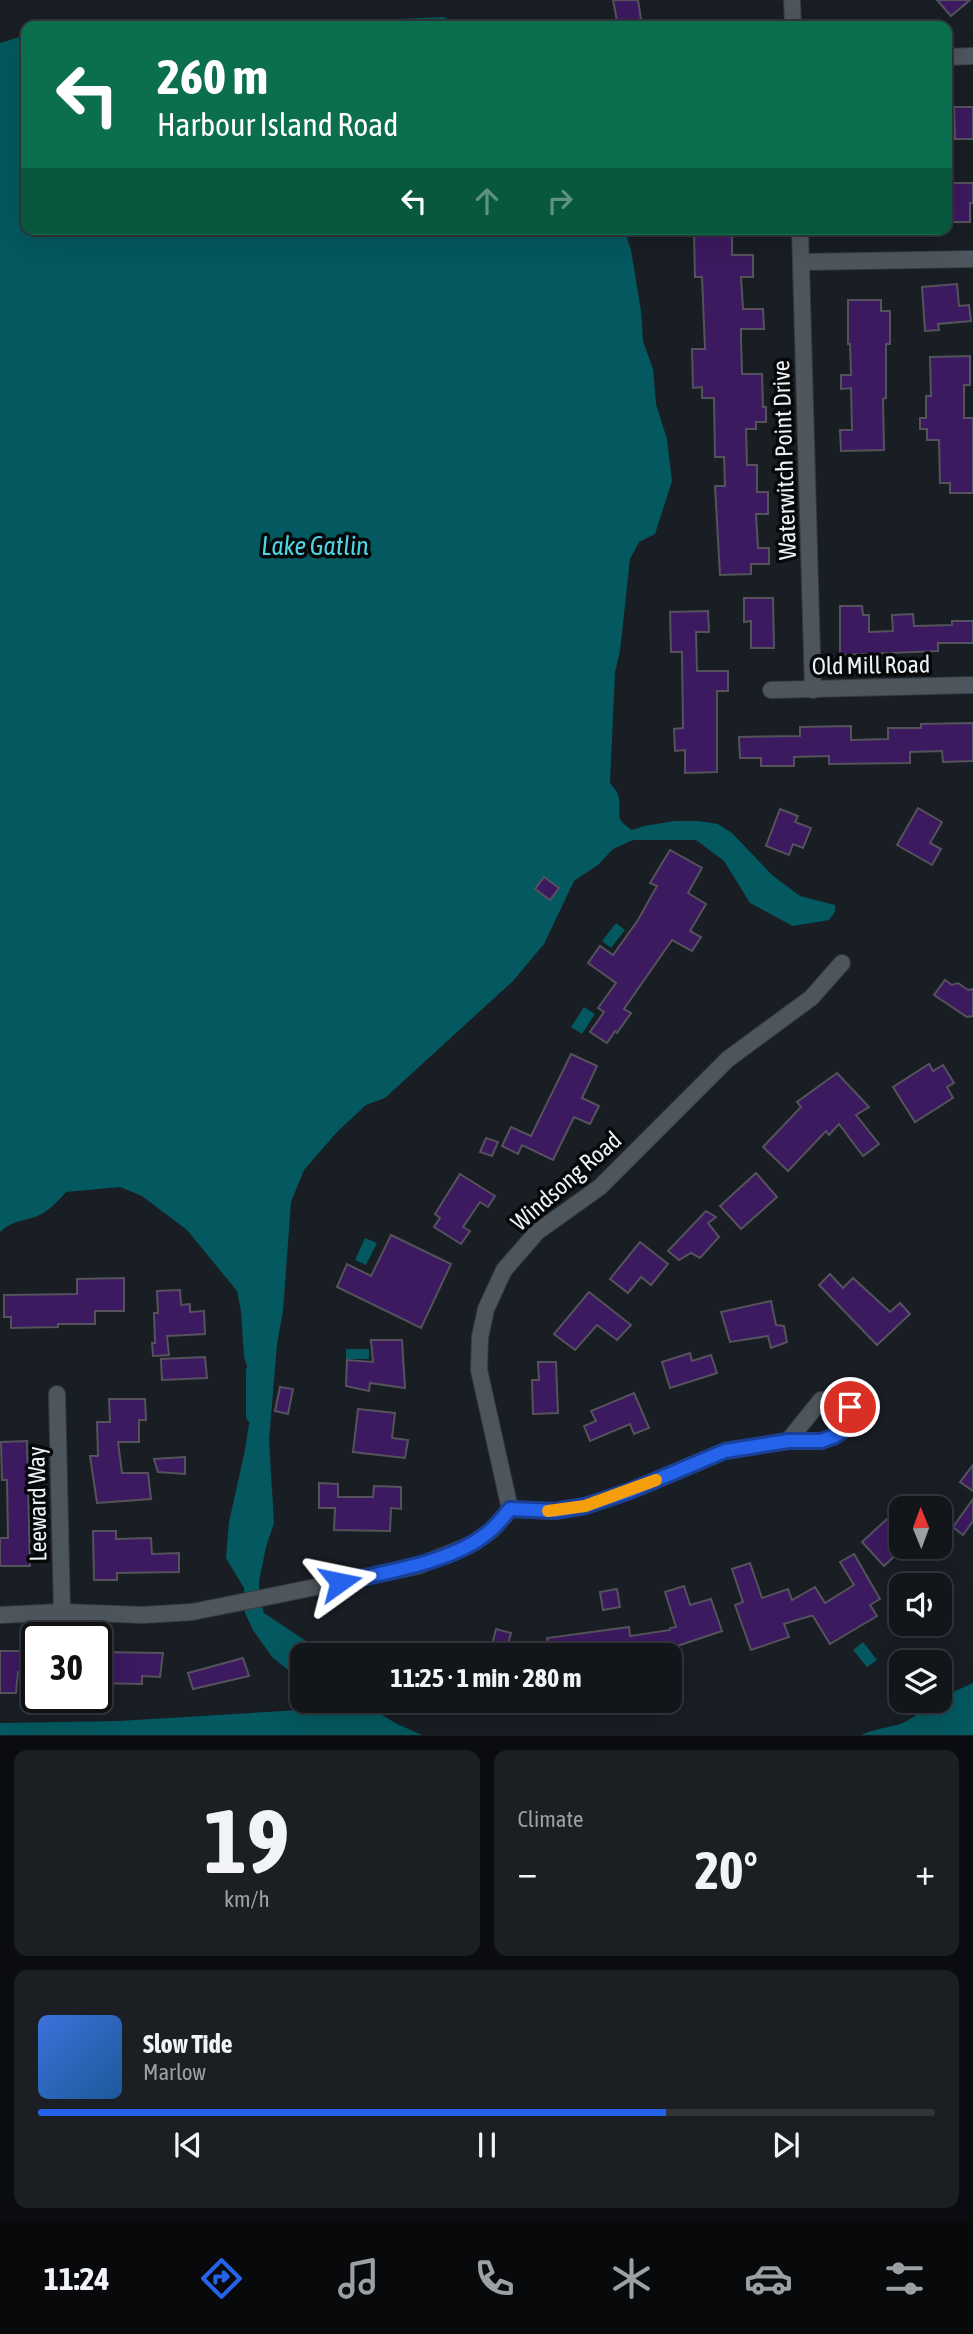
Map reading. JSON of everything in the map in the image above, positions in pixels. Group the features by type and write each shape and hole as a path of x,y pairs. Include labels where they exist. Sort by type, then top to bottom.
{"street":[{"path":"792,0 793,21"},
{"path":"952,57 973,56"},
{"name":"Waterwitch Point Drive","path":"800,235 813,690"},
{"path":"802,262 973,259"},
{"name":"Old Mill Road","path":"771,690 973,685"},
{"name":"Windsong Road","path":"510,1509 479,1370 480,1338 486,1309 504,1270 537,1232 600,1187 728,1059 811,998 842,963"},
{"name":"Leeward Way","path":"57,1394 62,1612"},
{"path":"0,1615 62,1612 143,1615 191,1612 418,1566 472,1544 492,1530 510,1509 555,1511 585,1506 630,1491 725,1451 788,1441"}],"water":[{"path":"443,17 454,21 374,21"},
{"name":"Lake Gatlin","path":"21,37 21,235 626,235 641,311 643,341 653,369 656,404 667,439 672,481 655,534 639,542 630,559 620,651 615,672 610,783 619,797 620,817 632,830 675,821 718,824 732,833 772,875 800,896 835,905 835,912 829,920 793,926 750,903 724,861 696,840 633,840 613,849 598,865 574,881 544,944 513,981 385,1098 366,1105 337,1132 304,1170 291,1202 269,1440 274,1523 259,1581 264,1613 309,1643 290,1643 290,1672 272,1657 253,1630 245,1613 244,1588 226,1558 229,1522 245,1450 254,1391 244,1356 237,1291 187,1230 142,1196 120,1187 66,1192 44,1212 13,1223 0,1232 0,43"},
{"path":"616,923 625,930 611,948 602,941"},
{"path":"584,1007 595,1014 582,1034 571,1027"},
{"path":"365,1238 377,1243 366,1265 355,1260"},
{"path":"346,1349 369,1349 369,1359 346,1359"},
{"path":"863,1642 877,1660 867,1667 853,1650"},
{"path":"973,1683 973,1735 861,1735 905,1722 919,1713 952,1713 952,1693"},
{"path":"290,1711 290,1713 379,1713 422,1735 0,1735 0,1723 118,1721"}],"building":[{"path":"613,0 638,0 641,21 617,21"},
{"path":"937,0 970,0 951,16"},
{"path":"954,107 973,107 973,139 955,139"},
{"path":"952,183 973,183 970,222 952,222"},
{"path":"694,235 732,235 732,255 753,255 753,277 741,277 743,309 763,309 764,329 741,329 742,374 762,374 766,422 756,422 756,429 746,429 747,465 757,465 757,492 768,492 768,514 756,514 758,548 769,548 769,564 751,564 751,574 720,575 715,486 725,486 724,457 715,457 714,398 702,398 702,387 693,388 692,349 705,349 702,277 695,277"},
{"path":"957,284 959,306 969,305 971,321 938,324 939,330 925,331 922,287"},
{"path":"848,300 881,300 881,311 890,311 890,344 886,344 886,398 883,399 884,450 841,451 840,430 852,430 851,388 841,389 841,375 851,375"},
{"path":"970,356 970,385 964,385 964,418 973,418 973,493 950,493 950,483 940,483 939,440 927,440 927,429 920,429 920,418 926,418 926,396 931,396 930,357"},
{"path":"744,598 773,598 774,648 751,648 751,621 744,622"},
{"path":"840,606 862,606 863,615 869,615 869,632 893,631 892,615 913,614 914,626 952,625 952,621 973,621 973,643 938,643 938,651 840,655"},
{"path":"708,611 709,632 696,632 697,671 728,671 728,691 717,691 717,772 685,773 685,750 675,751 674,729 683,728 682,652 671,652 670,612"},
{"path":"973,723 973,761 943,762 942,751 910,752 910,763 829,764 829,756 794,757 794,766 761,766 761,758 740,758 739,737 800,736 800,727 851,726 851,740 888,739 888,728"},
{"path":"918,808 942,822 930,843 941,849 932,865 897,845"},
{"path":"780,809 798,816 795,822 811,828 803,848 793,844 789,855 766,846"},
{"path":"670,850 702,868 688,893 706,904 690,931 701,937 692,951 672,940 624,1009 631,1013 607,1043 590,1032 604,1012 598,1008 616,983 588,963 600,946 613,955 638,920 657,886 650,883"},
{"path":"544,877 559,888 550,900 535,889"},
{"path":"945,980 952,985 958,983 968,990 973,989 973,1016 967,1017 934,995"},
{"path":"571,1054 597,1066 582,1098 599,1106 590,1124 574,1117 553,1160 522,1145 518,1154 502,1146 511,1127 531,1136"},
{"path":"929,1064 933,1071 943,1065 954,1083 947,1087 953,1098 915,1122 893,1087"},
{"path":"837,1073 869,1107 856,1115 879,1144 863,1156 839,1124 829,1135 826,1131 788,1171 763,1147 801,1107 797,1102"},
{"path":"486,1138 498,1142 492,1156 480,1152"},
{"path":"756,1173 777,1197 741,1229 720,1206"},
{"path":"460,1174 495,1196 488,1207 480,1202 463,1227 470,1231 461,1244 434,1227 440,1218 435,1214"},
{"path":"706,1211 716,1217 708,1223 719,1237 700,1258 691,1253 679,1260 668,1251"},
{"path":"391,1235 451,1264 421,1328 337,1287 347,1264 371,1276"},
{"path":"640,1242 668,1264 651,1285 641,1277 628,1293 610,1279"},
{"path":"830,1274 843,1288 853,1278 890,1312 900,1303 910,1314 877,1345 819,1285"},
{"path":"124,1278 124,1311 95,1311 95,1324 11,1328 11,1317 4,1317 4,1295 77,1294 77,1279"},
{"path":"180,1290 181,1305 190,1304 190,1312 204,1311 205,1334 167,1336 169,1355 153,1356 154,1313 158,1313 157,1291"},
{"path":"589,1292 631,1325 617,1340 597,1325 575,1350 554,1334"},
{"path":"771,1301 776,1325 784,1326 787,1342 771,1348 768,1336 730,1342 721,1312"},
{"path":"371,1340 402,1340 405,1388 370,1383 369,1391 346,1386 347,1360 373,1362"},
{"path":"690,1353 692,1361 711,1355 717,1373 670,1388 662,1362"},
{"path":"205,1357 207,1378 162,1380 161,1359"},
{"path":"538,1362 556,1362 558,1413 533,1414 532,1380 539,1380"},
{"path":"280,1387 293,1389 288,1414 275,1411"},
{"path":"634,1393 649,1428 634,1434 630,1424 590,1441 584,1426 596,1421 591,1411"},
{"path":"109,1399 145,1399 146,1420 139,1420 139,1442 118,1442 122,1473 148,1473 151,1499 97,1503 90,1456 98,1456 97,1422 110,1422"},
{"path":"358,1409 395,1413 392,1438 408,1440 405,1458 353,1452"},
{"path":"27,1441 30,1566 0,1566 0,1538 8,1538 7,1480 2,1480 1,1442"},
{"path":"185,1457 185,1474 158,1472 154,1459"},
{"path":"973,1465 973,1491 960,1482"},
{"path":"319,1483 338,1484 338,1497 373,1497 374,1486 401,1487 401,1509 391,1508 390,1531 334,1530 335,1508 319,1508"},
{"path":"973,1499 973,1521 963,1535 953,1527"},
{"path":"889,1517 889,1559 891,1559 884,1566 862,1542"},
{"path":"93,1531 116,1531 116,1539 151,1538 152,1554 179,1553 179,1572 117,1573 117,1580 94,1580"},
{"path":"854,1554 880,1599 870,1605 877,1616 830,1644 813,1616 810,1616 784,1624 789,1637 751,1650 735,1605 743,1602 732,1569 750,1563 762,1598 788,1589 792,1600 815,1587 825,1603 854,1585 840,1562"},
{"path":"684,1586 690,1605 711,1599 722,1631 682,1644 548,1643 547,1638 629,1627 630,1636 670,1630 676,1627 665,1592"},
{"path":"617,1589 620,1607 603,1610 600,1592"},
{"path":"496,1629 511,1633 508,1643 492,1643"},
{"path":"0,1651 21,1651 21,1672 18,1672 16,1693 0,1693"},
{"path":"112,1652 163,1653 160,1677 142,1676 142,1684 112,1683"},
{"path":"243,1658 249,1676 193,1689 188,1673"}],"waterway":[{"path":"253,1370 253,1416"}],"slow traffic":[{"path":"548,1511 585,1506 656,1480"}],"route":[{"path":"340,1582 418,1566 472,1544 492,1530 510,1509 555,1511 585,1506 630,1491 725,1451 797,1440 821,1441 835,1436 852,1422 850,1407"}]}
